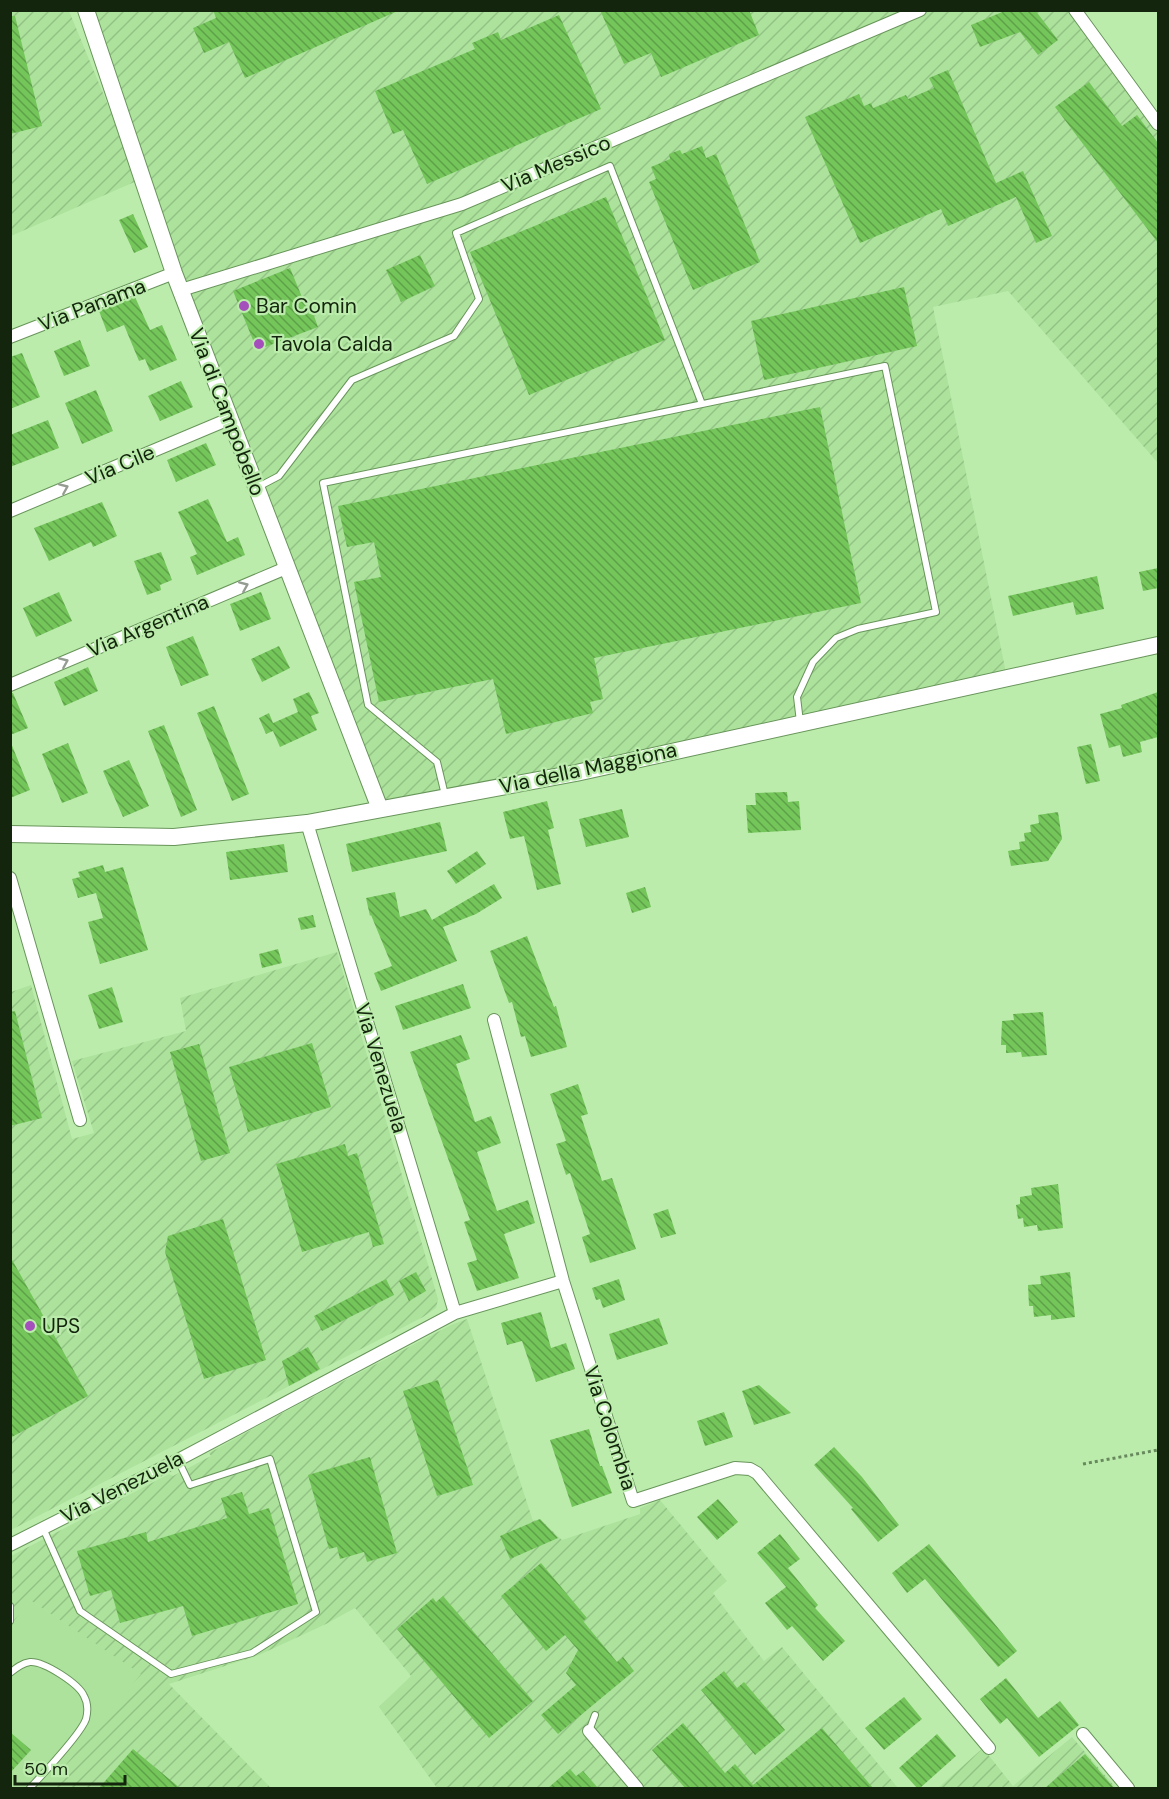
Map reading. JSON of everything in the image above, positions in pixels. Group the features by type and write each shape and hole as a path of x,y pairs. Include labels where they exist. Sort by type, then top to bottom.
{"street":[{"name":"Via di Campobello","path":"86,10 174,273 380,810"},
{"name":"Via Messico","path":"181,290 455,207 920,10"},
{"path":"1075,10 1158,124"},
{"name":"Via Panama","path":"10,336 174,273"},
{"name":"Via Cile","path":"10,511 229,420"},
{"name":"Via Argentina","path":"10,685 286,568"},
{"name":"Via della Maggiona","path":"10,834 174,837 307,823 576,772 1158,645"},
{"name":"Via Venezuela","path":"307,823 455,1313"},
{"path":"10,878 80,1120"},
{"name":"Via Colombia","path":"494,1020 563,1281 633,1501 735,1468 750,1469 757,1473 989,1748"},
{"name":"Via Venezuela","path":"10,1545 178,1460 455,1313 563,1281"},
{"path":"590,1731 637,1788"},
{"path":"1083,1734 1128,1788"}],"lane":[{"path":"255,488 279,476 352,380 454,336 479,299 456,233 610,166 702,404"},
{"path":"446,797 437,762 368,705 323,483 885,366 936,612 858,629 836,638 813,662 797,697 800,722"},
{"path":"42,1527 80,1611 171,1674 252,1653 316,1612 270,1459 190,1485 178,1460"},
{"path":"10,1606 10,1621"},
{"path":"10,1673 19,1665 32,1662 49,1666 84,1693 88,1707 86,1720 30,1788"},
{"path":"590,1731 595,1716"}],"path":[{"path":"1083,1464 1158,1450"}],"shaded area":[{"path":"11,11 69,11 139,180 11,236"},
{"path":"86,11 1075,11 1158,124 1158,463 1008,291 933,307 1007,678 380,809"},
{"path":"337,952 438,1299 436,1308 423,1317 11,1530 11,992 31,985 72,1139 94,1133 72,1061 186,1031 180,998"},
{"path":"467,1319 533,1521 540,1519 562,1540 640,1514 640,1508 660,1500 727,1581 713,1593 764,1661 782,1647 898,1788 437,1788 379,1707 411,1676 355,1608 259,1655 169,1684 271,1788 48,1788 141,1674 30,1600 11,1625 11,1556 169,1474 173,1476 211,1456 209,1453 269,1420 451,1325"},
{"path":"30,1600 142,1674 48,1788 11,1788 10,1625"},
{"path":"1072,1737 1116,1788 938,1788 983,1748 1013,1786"}],"building":[{"path":"213,10 400,10 245,78 229,42 204,53 193,28 216,18"},
{"path":"600,10 749,10 759,35 661,77 651,53 624,64"},
{"path":"1007,10 1035,10 1058,40 1038,55 1020,32 980,47 971,25"},
{"path":"559,15 601,109 427,184 403,130 393,134 375,91 475,49 472,43 498,32 501,40"},
{"path":"10,16 15,16 42,126 10,134"},
{"path":"948,70 996,183 1023,171 1052,236 1036,243 1016,197 948,226 941,209 860,243 805,117 859,94 864,106 871,103 873,108 906,95 908,99 934,88 929,78"},
{"path":"1089,82 1122,126 1137,115 1158,143 1158,243 1055,107"},
{"path":"702,146 706,158 716,154 760,262 693,290 649,182 656,179 651,167 670,159 669,154 680,150 682,154"},
{"path":"606,197 665,340 529,395 470,252"},
{"path":"133,214 148,247 134,253 119,220"},
{"path":"420,255 435,286 401,302 386,270"},
{"path":"290,268 309,314 313,313 318,327 257,350 233,291"},
{"path":"904,287 917,346 764,380 751,321"},
{"path":"135,297 150,330 162,325 177,360 150,371 145,359 139,361 124,325 107,332 99,311"},
{"path":"80,340 90,366 64,376 54,351"},
{"path":"22,353 40,397 10,409 10,357"},
{"path":"181,381 193,407 160,421 148,396"},
{"path":"96,390 113,431 82,444 65,403"},
{"path":"820,407 861,603 594,658 603,699 590,702 593,713 506,734 493,679 379,702 354,582 381,577 374,542 347,547 338,506"},
{"path":"48,420 59,448 10,467 10,435"},
{"path":"206,443 216,465 176,482 167,460"},
{"path":"208,499 227,542 238,537 245,555 197,575 190,557 197,554 178,512"},
{"path":"102,502 117,536 93,547 91,542 49,561 34,528"},
{"path":"161,552 172,580 160,585 161,590 147,595 134,561"},
{"path":"1158,568 1158,588 1143,591 1139,572"},
{"path":"1097,576 1104,609 1076,615 1073,602 1013,616 1008,596"},
{"path":"59,592 72,621 36,637 23,608"},
{"path":"261,592 271,619 240,631 230,604"},
{"path":"193,636 209,675 181,686 166,647"},
{"path":"279,646 290,668 262,682 251,659"},
{"path":"88,667 98,691 64,706 54,682"},
{"path":"309,692 319,713 311,716 317,730 280,747 273,731 266,734 259,718 269,713 273,723 298,712 293,699"},
{"path":"1158,692 1158,737 1140,742 1142,752 1123,757 1120,745 1109,748 1100,714 1122,708 1121,705"},
{"path":"10,693 13,693 28,728 10,735"},
{"path":"214,706 249,794 232,801 197,713"},
{"path":"164,725 197,810 181,817 148,731"},
{"path":"10,743 30,790 10,798"},
{"path":"68,743 88,793 62,803 42,754"},
{"path":"1091,744 1100,781 1086,784 1077,747"},
{"path":"129,760 149,806 123,817 103,771"},
{"path":"787,792 788,802 799,801 801,830 748,833 746,805 756,805 755,793"},
{"path":"547,801 554,828 548,830 561,884 537,890 524,836 510,839 503,812"},
{"path":"622,809 629,837 586,847 579,819"},
{"path":"1058,812 1062,839 1048,861 1011,866 1008,851 1020,849 1019,842 1025,841 1024,833 1031,832 1030,825 1039,823 1038,815"},
{"path":"440,822 447,851 352,872 346,844"},
{"path":"284,844 288,872 230,880 226,852"},
{"path":"477,851 486,864 456,884 447,871"},
{"path":"103,865 105,872 123,867 148,950 100,964 88,922 103,918 96,893 78,898 72,879 80,877 78,872"},
{"path":"494,884 502,898 476,914 443,927 457,961 381,991 374,973 392,966 370,916 366,898 395,892 400,917 426,909 432,920"},
{"path":"645,887 651,907 632,913 626,893"},
{"path":"313,915 316,927 301,930 298,918"},
{"path":"527,936 554,1007 556,1006 567,1047 531,1057 525,1036 521,1037 512,1002 509,1003 490,951"},
{"path":"278,949 282,963 262,968 259,954"},
{"path":"463,984 471,1008 403,1030 395,1006"},
{"path":"112,987 123,1022 99,1029 88,995"},
{"path":"15,1011 42,1118 10,1126 10,1012"},
{"path":"1043,1012 1047,1055 1022,1057 1021,1052 1006,1053 1006,1045 1001,1045 1002,1021 1014,1020 1013,1014"},
{"path":"461,1035 470,1059 456,1064 475,1122 491,1116 501,1143 477,1152 497,1211 528,1200 535,1223 504,1234 519,1278 477,1291 467,1263 477,1260 464,1222 470,1220 410,1052"},
{"path":"312,1043 331,1107 248,1132 229,1067"},
{"path":"199,1044 230,1153 201,1161 170,1052"},
{"path":"578,1084 588,1114 581,1116 602,1181 612,1178 636,1249 590,1263 582,1237 590,1234 570,1173 566,1175 556,1144 566,1141 550,1094"},
{"path":"345,1144 348,1156 357,1153 384,1244 373,1247 369,1232 302,1252 276,1164"},
{"path":"1058,1184 1063,1228 1038,1231 1037,1225 1024,1227 1023,1218 1018,1219 1016,1205 1020,1204 1020,1197 1032,1195 1031,1188"},
{"path":"668,1209 676,1234 661,1238 653,1214"},
{"path":"223,1219 266,1360 204,1379 165,1252 168,1236"},
{"name":"UPS","path":"10,1256 88,1396 10,1438"},
{"path":"416,1272 426,1291 409,1301 399,1281"},
{"path":"1070,1272 1075,1317 1051,1320 1051,1315 1034,1317 1033,1306 1029,1306 1028,1285 1041,1284 1040,1276"},
{"path":"386,1279 394,1295 322,1331 314,1316"},
{"path":"619,1279 625,1300 603,1308 600,1299 596,1300 592,1288"},
{"path":"541,1312 551,1348 566,1343 575,1369 536,1382 522,1341 507,1345 501,1323"},
{"path":"659,1318 668,1344 617,1360 609,1334"},
{"path":"308,1347 320,1369 289,1386 282,1361"},
{"path":"438,1380 473,1485 437,1496 403,1391"},
{"path":"759,1385 791,1413 754,1425 742,1391"},
{"path":"724,1412 733,1437 705,1446 697,1421"},
{"path":"589,1429 600,1466 602,1466 612,1493 572,1507 550,1440"},
{"path":"834,1447 862,1477 899,1525 878,1542 851,1509 853,1508 814,1465"},
{"path":"370,1457 397,1553 367,1562 364,1552 340,1559 337,1547 329,1549 308,1475"},
{"path":"242,1492 249,1514 269,1508 298,1604 192,1636 183,1606 120,1623 111,1590 90,1596 77,1551 146,1532 148,1542 227,1518 221,1498"},
{"path":"718,1499 738,1522 717,1540 697,1517"},
{"path":"540,1519 558,1538 510,1559 500,1536"},
{"path":"780,1534 800,1559 788,1568 818,1605 815,1608 845,1641 823,1661 792,1626 787,1630 765,1603 786,1587 757,1553"},
{"path":"929,1544 1017,1651 998,1667 925,1579 907,1593 892,1573"},
{"path":"541,1563 587,1618 583,1621 617,1662 623,1657 634,1671 558,1734 541,1715 576,1685 566,1673 578,1650 565,1635 546,1651 501,1596"},
{"path":"443,1596 533,1701 489,1738 397,1629 433,1598 436,1602"},
{"path":"724,1671 737,1688 744,1682 785,1730 755,1755 701,1690"},
{"path":"1006,1678 1038,1718 1060,1701 1079,1725 1039,1757 1007,1718 1000,1724 980,1699"},
{"path":"904,1697 922,1719 884,1750 865,1728"},
{"path":"683,1723 725,1773 735,1764 753,1785 822,1728 873,1788 685,1788 652,1750"},
{"path":"10,1732 31,1750 10,1773"},
{"path":"937,1734 956,1756 920,1788 917,1788 899,1768"},
{"path":"133,1749 180,1788 99,1788"},
{"path":"1085,1754 1114,1788 1045,1788"},
{"path":"570,1769 576,1776 583,1771 598,1788 548,1788"}],"place":[{"name":"Bar Comin","path":"244,306"},
{"name":"Tavola Calda","path":"259,344"},
{"name":"UPS","path":"30,1326"}]}
